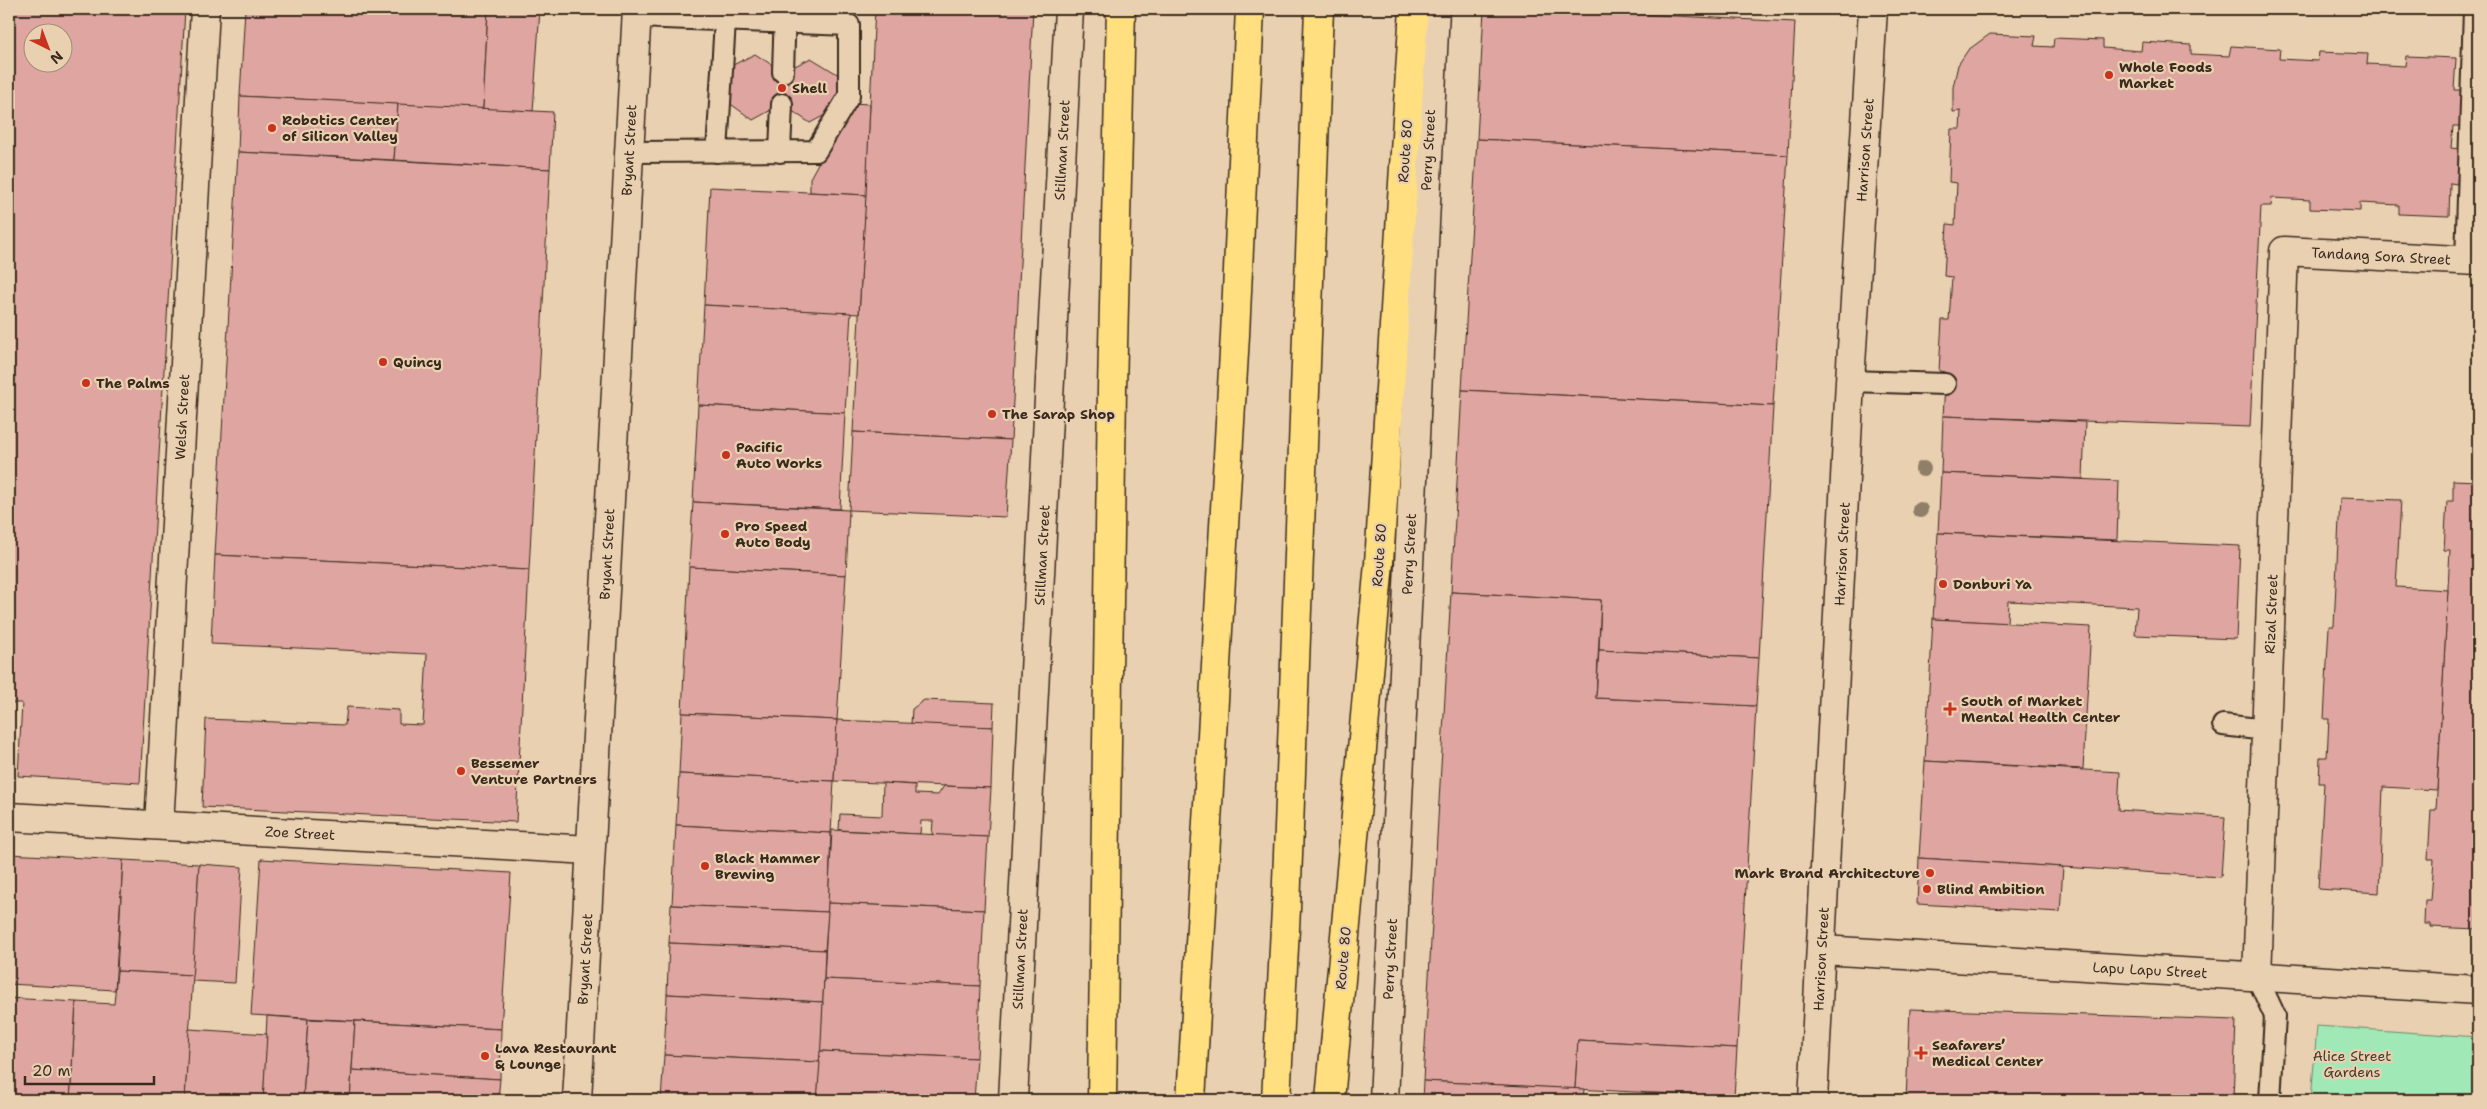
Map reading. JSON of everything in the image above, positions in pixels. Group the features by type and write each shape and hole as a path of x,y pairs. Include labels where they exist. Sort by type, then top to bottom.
{"highway":[{"path":"1102,1100 1112,379 1120,9"},
{"path":"1191,1100 1234,345 1250,9"},
{"path":"1276,1100 1287,890 1319,9"},
{"name":"Route 80","path":"1330,1100 1380,563 1414,9"}],"street":[{"name":"Welsh Street","path":"159,825 205,9"},
{"name":"Stillman Street","path":"1012,1100 1069,9"},
{"name":"Perry Street","path":"1384,1100 1436,9"},
{"name":"Harrison Street","path":"1814,1100 1850,381 1873,9"},
{"name":"Bryant Street","path":"577,1100 637,13"},
{"name":"Tandang Sora Street","path":"2284,251 2472,261"},
{"name":"Rizal Street","path":"2257,977 2284,251"},
{"name":"Zoe Street","path":"9,817 590,850"},
{"name":"Lapu Lapu Street","path":"1822,950 2478,990"}],"lane":[{"path":"2472,261 2474,9"},
{"path":"629,152 780,152 816,150 849,96 848,24 784,16 725,21 637,13"},
{"path":"783,72 784,16"},
{"path":"717,152 725,21"},
{"path":"780,152 782,104"},
{"path":"1850,381 1945,384"},
{"path":"2223,725 2266,730"},
{"path":"2257,977 2275,1016 2270,1100"}],"green space":[{"name":"Alice Street Gardens","path":"2317,1026 2478,1037 2478,1100 2311,1100"}],"building":[{"name":"The Palms","path":"9,9 185,9 140,783 18,776 22,703 9,703"},
{"path":"245,9 488,9 483,109 240,96"},
{"path":"488,9 540,9 533,111 483,109"},
{"path":"875,9 1033,9 1011,440 853,432"},
{"path":"1484,9 1537,9 1795,22 1788,155 1477,139"},
{"path":"1990,34 2036,36 2034,46 2053,47 2054,38 2103,40 2103,48 2141,51 2142,42 2191,45 2191,54 2229,56 2231,46 2280,49 2279,59 2318,61 2319,52 2368,54 2367,64 2405,66 2406,56 2456,58 2454,90 2462,90 2460,126 2453,126 2451,148 2459,149 2457,184 2450,183 2449,216 2399,214 2399,205 2360,203 2360,211 2310,209 2310,200 2272,198 2271,206 2261,206 2250,427 1943,416 1946,372 1939,371 1942,320 1949,320 1952,277 1944,276 1947,224 1955,225 1957,183 1949,182 1951,129 1960,129 1961,111 1953,112 1953,87 1958,65 1968,50"},
{"name":"Shell","path":"755,54 783,72 811,58 839,75 840,107 810,123 782,104 753,120 725,100 725,69"},
{"path":"240,96 398,104 394,160 238,152"},
{"path":"851,103 870,104 866,195 810,192 810,178"},
{"path":"398,104 553,112 550,169 394,160"},
{"path":"1477,139 1788,155 1773,406 1462,390"},
{"name":"Quincy","path":"238,152 550,169 529,570 215,555"},
{"path":"710,187 866,195 859,314 704,305"},
{"path":"704,305 851,313 845,413 698,405"},
{"path":"1462,390 1773,406 1759,658 1599,650 1601,600 1451,592"},
{"path":"698,405 845,413 840,509 693,502"},
{"path":"1943,416 2085,422 2083,479 1941,473"},
{"path":"853,432 1011,440 1006,517 849,510"},
{"path":"1941,473 2119,481 2117,540 1938,533"},
{"path":"2453,480 2478,481 2478,929 2430,927 2430,924 2424,924 2425,900 2431,900 2434,859 2428,859 2431,810 2436,810 2450,550 2444,550 2447,501 2453,501"},
{"path":"2340,498 2401,500 2396,587 2448,590 2437,790 2383,787 2379,893 2318,889 2324,783 2319,783 2320,757 2327,757 2329,719 2324,719 2329,626 2334,626"},
{"path":"693,502 849,510 846,575 689,567"},
{"path":"1938,533 2240,546 2236,639 2135,635 2137,607 2008,601 2007,623 1933,619"},
{"path":"215,555 529,570 516,822 202,807 206,719 345,725 347,707 399,710 399,724 423,725 427,654 211,644"},
{"path":"689,567 846,575 837,720 682,713"},
{"path":"1451,592 1601,600 1596,698 1756,706 1737,1048 1578,1040 1575,1089 1423,1081"},
{"path":"1933,619 2091,627 2083,769 1925,761"},
{"path":"1599,650 1759,658 1756,706 1596,698"},
{"path":"924,700 994,703 993,727 911,724 912,709"},
{"path":"682,713 837,720 834,781 679,774"},
{"path":"837,720 993,727 991,788 834,781"},
{"path":"1925,761 2120,772 2118,810 2225,817 2221,877 1919,858"},
{"path":"679,774 834,781 831,833 676,825"},
{"path":"883,783 915,785 915,794 938,795 944,786 991,788 988,837 932,835 933,821 921,821 920,834 839,830 840,814 882,816"},
{"path":"676,825 831,833 828,912 672,905"},
{"path":"832,830 988,837 984,910 828,903"},
{"path":"9,854 123,860 115,990 9,984"},
{"path":"1919,858 2063,867 2060,912 1917,904"},
{"path":"261,859 511,873 501,1029 251,1015"},
{"path":"123,860 199,864 193,975 117,971"},
{"path":"199,864 242,867 235,983 192,981"},
{"path":"828,903 984,910 980,986 824,979"},
{"path":"671,905 828,912 825,950 669,943"},
{"path":"669,943 825,950 823,1002 667,994"},
{"path":"117,971 193,975 185,1100 70,1100 76,1002 114,1004"},
{"path":"824,979 980,986 977,1058 820,1051"},
{"path":"667,994 823,1002 820,1062 664,1055"},
{"path":"9,998 76,1002 70,1100 9,1100"},
{"path":"1910,1009 2236,1020 2233,1100 1906,1100"},
{"path":"267,1016 308,1019 303,1100 263,1100"},
{"path":"308,1019 355,1021 350,1100 303,1100"},
{"path":"355,1021 501,1029 500,1079 352,1070"},
{"path":"189,1029 267,1034 263,1100 185,1100"},
{"path":"1578,1040 1737,1048 1734,1097 1575,1089"},
{"path":"820,1051 977,1058 974,1100 817,1100"},
{"path":"664,1055 820,1062 817,1100 661,1100"},
{"path":"352,1070 500,1079 498,1100 350,1100"},
{"path":"1423,1081 1584,1089 1583,1100 1422,1100"}],"place":[{"name":"Whole Foods Market","path":"2109,75"},
{"name":"Shell","path":"782,88"},
{"name":"Robotics Center of Silicon Valley","path":"272,128"},
{"name":"Quincy","path":"383,362"},
{"name":"The Palms","path":"86,383"},
{"name":"The Sarap Shop","path":"992,414"},
{"name":"Pacific Auto Works","path":"726,455"},
{"name":"Pro Speed Auto Body","path":"725,534"},
{"name":"Donburi Ya","path":"1943,584"},
{"name":"South of Market Mental Health Center","path":"1950,709"},
{"name":"Bessemer Venture Partners","path":"461,771"},
{"name":"Black Hammer Brewing","path":"705,866"},
{"name":"Mark Brand Architecture","path":"1930,873"},
{"name":"Blind Ambition","path":"1927,889"},
{"name":"Seafarers’ Medical Center","path":"1921,1053"},
{"name":"Lava Restaurant & Lounge","path":"485,1056"}]}
